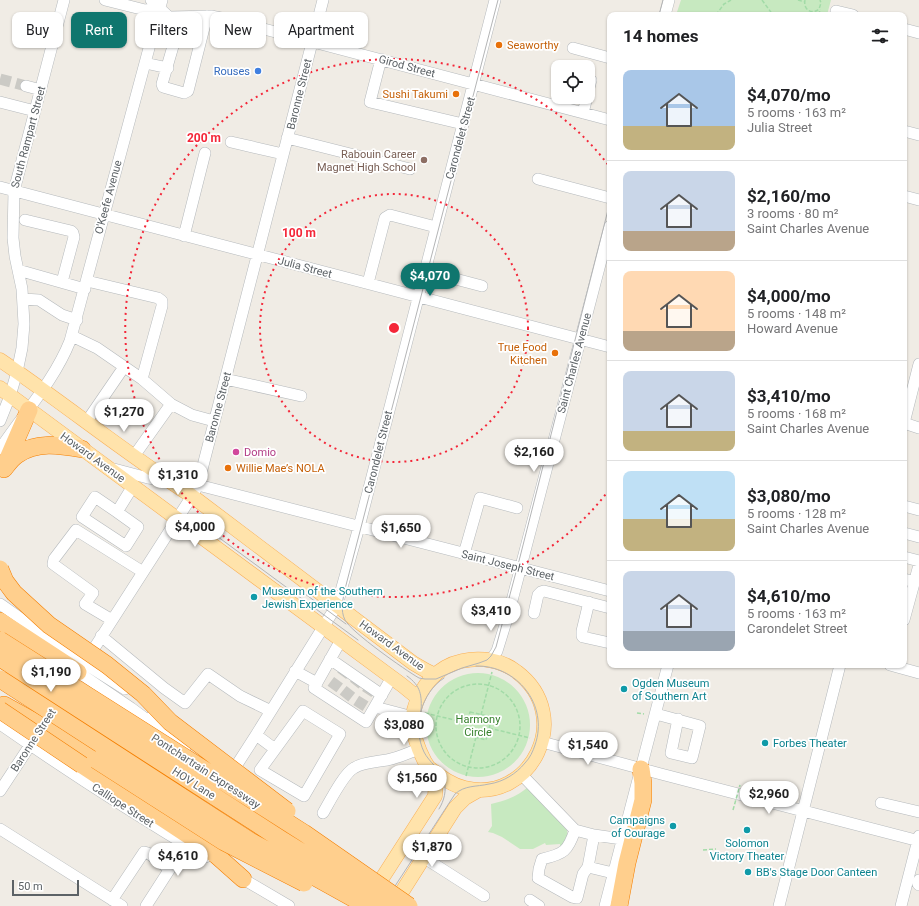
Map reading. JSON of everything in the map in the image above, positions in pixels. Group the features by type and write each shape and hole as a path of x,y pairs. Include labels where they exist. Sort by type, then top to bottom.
{"highway":[{"path":"2,473 29,410"},
{"path":"2,473 16,455 28,448 46,445 82,449"},
{"path":"0,570 5,581 14,593 27,606 49,625 113,670 143,694 170,722 290,813 304,833"},
{"path":"0,621 35,644 81,667"},
{"name":"Pontchartrain Expressway","path":"0,640 304,833 400,904"},
{"name":"HOV Lane","path":"0,658 282,840 400,904"},
{"path":"0,679 250,841 330,884 365,906"},
{"path":"0,704 42,726 224,842 344,906"},
{"path":"0,710 131,797 188,840 216,855 243,879"},
{"path":"619,906 627,863 643,800 641,769"}],"main road":[{"name":"Howard Avenue","path":"0,360 87,421 168,481 195,490 337,605 413,663 435,675"},
{"name":"Howard Avenue","path":"5,392 392,677 418,698"},
{"path":"365,906 435,796 436,784 419,749 412,723 419,715 418,698 430,680 448,666 462,661 476,659 492,666 514,669 531,685 538,695 542,706 544,730 537,740 537,756 520,774 500,786 479,790 464,788 454,784 443,779 428,767"},
{"path":"400,904 423,857 455,808 465,798 479,790"}],"street":[{"name":"South Rampart Street","path":"0,421 5,392 17,372 22,348 24,324 23,299 13,238 14,191 64,0"},
{"path":"105,0 146,10 161,4"},
{"name":"Girod Street","path":"151,0 161,4 169,17 207,16 226,19 274,31"},
{"name":"Baronne Street","path":"320,12 323,0"},
{"name":"Carondelet Street","path":"146,906 256,735 337,605 359,527 495,0"},
{"path":"666,12 669,0"},
{"name":"O'Keefe Avenue","path":"0,449 16,424 29,410 43,390 65,354 72,336 103,215 161,4"},
{"path":"202,34 207,16"},
{"path":"907,30 919,33"},
{"path":"173,48 162,84 163,87 184,94 187,93 198,48"},
{"name":"Baronne Street","path":"0,791 195,490 310,48"},
{"name":"Girod Street","path":"339,48 607,119"},
{"path":"573,48 607,57"},
{"path":"381,59 370,102 463,124"},
{"path":"145,63 168,68"},
{"path":"26,86 41,90"},
{"path":"0,102 36,111"},
{"path":"583,112 585,104"},
{"path":"907,132 919,135"},
{"path":"287,138 410,169"},
{"path":"231,142 283,154"},
{"path":"184,236 204,153"},
{"path":"538,179 607,197"},
{"name":"Julia Street","path":"0,187 607,346"},
{"path":"907,197 919,200"},
{"path":"368,283 385,218 387,216 390,215 436,227"},
{"path":"25,220 71,231 73,233 74,237 62,282"},
{"name":"Saint Charles Avenue","path":"492,666 521,568 607,237"},
{"path":"18,270 62,282 158,298 162,301 162,306 142,379"},
{"path":"425,271 482,286"},
{"path":"23,299 39,300 62,315 77,320"},
{"path":"72,336 97,348 142,379 171,404 192,415 214,421"},
{"path":"907,412 919,366"},
{"path":"87,421 124,367"},
{"path":"225,379 301,396"},
{"path":"134,456 171,404"},
{"path":"907,424 919,428"},
{"path":"104,465 134,475 168,481"},
{"path":"117,512 133,486"},
{"name":"Saint Joseph Street","path":"195,490 359,527 607,590"},
{"path":"95,497 117,512 138,527 126,546 82,517 95,497"},
{"path":"464,554 480,498 517,508"},
{"path":"907,507 919,510"},
{"path":"112,620 85,604 93,593 53,564 54,559 76,530 143,572"},
{"path":"907,534 919,537"},
{"path":"907,558 919,561"},
{"path":"907,601 909,581 919,565"},
{"path":"534,613 538,595 544,591 607,607"},
{"path":"589,602 582,636 583,638 607,641"},
{"path":"0,604 174,740 223,785 261,813 377,886 400,904"},
{"path":"101,636 164,688 185,703 208,674 240,696 271,711"},
{"path":"341,640 314,688 330,693 356,711 366,722 392,677"},
{"path":"330,659 344,672 370,690 382,695"},
{"path":"907,667 918,669"},
{"path":"605,906 667,668"},
{"path":"779,906 791,879 803,812 839,668"},
{"path":"295,671 317,683"},
{"path":"375,707 419,715"},
{"path":"303,711 340,734 304,796 260,770 275,749 303,711"},
{"path":"656,714 678,719"},
{"name":"Calliope Street","path":"0,724 30,744 188,840"},
{"path":"256,735 275,749"},
{"path":"537,740 803,812 919,839 901,906"},
{"path":"323,813 342,782 353,768 400,756 419,749"},
{"path":"520,774 575,830 594,835 622,839"},
{"path":"881,802 919,812"},
{"path":"0,829 122,906"},
{"path":"575,830 566,850 556,856 542,859 538,878 572,897 577,898 583,874 588,867 594,835"},
{"path":"112,900 144,852 148,853 170,869"},
{"path":"423,857 484,896"},
{"path":"588,867 613,873"},
{"path":"243,879 289,906"},
{"path":"919,880 919,885"}],"path":[{"path":"718,12 724,4 731,0"},
{"path":"762,0 771,12"},
{"path":"798,0 805,1 806,8 811,12 817,11 821,6"},
{"path":"820,12 821,0"},
{"path":"481,715 489,685 492,666"},
{"path":"474,684 489,685 500,690 510,698 517,710 520,722 520,736 514,749 503,760 490,767 476,768 461,765 449,757 440,745 436,731 436,716 441,704 450,694 461,687 474,684"},
{"path":"470,712 481,715 492,717 486,740 464,734 470,712"},
{"path":"637,713 644,714"},
{"path":"419,715 436,716 467,723"},
{"path":"489,728 537,740"},
{"path":"591,738 592,733"},
{"path":"466,779 476,737"},
{"path":"577,742 581,737 591,738 600,742 601,748"},
{"path":"733,810 740,785"},
{"path":"703,850 716,849"}],"green space":[{"path":"681,0 831,0 828,12 677,12"},
{"name":"Harmony Circle","path":"478,673 498,677 507,681 515,688 522,696 526,705 530,725 526,745 522,754 515,762 507,769 498,773 478,777 458,773 449,769 441,762 434,754 430,745 426,725 430,705 434,696 441,688 449,681 458,677"},
{"path":"529,786 567,830 568,840 560,847 560,844 546,845 545,843 533,849 520,849 502,837 488,832 492,826 491,804 512,798"}],"tunnel":[{"path":"0,79 26,86"},
{"path":"332,689 343,674"},
{"path":"344,698 356,683"},
{"path":"358,708 368,692"}],"tram line":[{"path":"498,0 345,589 342,608 343,616 349,626 379,650 419,678 436,679 462,668 487,660 496,647 607,214"},
{"path":"660,12 663,0"},
{"path":"210,531 358,640"},
{"path":"301,591 346,624"},
{"path":"382,906 455,794 463,789 494,783 509,777 518,771 527,761 535,745 538,730 537,716 533,702 526,690 516,680 504,672 491,667 476,666"},
{"path":"407,676 415,683 420,691 421,712"},
{"path":"439,809 444,795 444,780 440,772 424,752 420,742 419,722 424,701 429,692 444,678"}],"place":[{"name":"Seaworthy","path":"499,45"},
{"name":"Rouses","path":"258,71"},
{"name":"Sushi Takumi","path":"456,94"},
{"name":"Rabouin Career Magnet High School","path":"424,160"},
{"name":"True Food Kitchen","path":"555,353"},
{"name":"Domio","path":"236,452"},
{"name":"Willie Mae’s NOLA","path":"228,468"},
{"name":"Museum of the Southern Jewish Experience","path":"254,597"},
{"name":"Ogden Museum of Southern Art","path":"624,689"},
{"name":"Forbes Theater","path":"765,743"},
{"name":"Campaigns of Courage","path":"673,826"},
{"name":"Solomon Victory Theater","path":"747,830"},
{"name":"BB's Stage Door Canteen","path":"748,872"}]}
